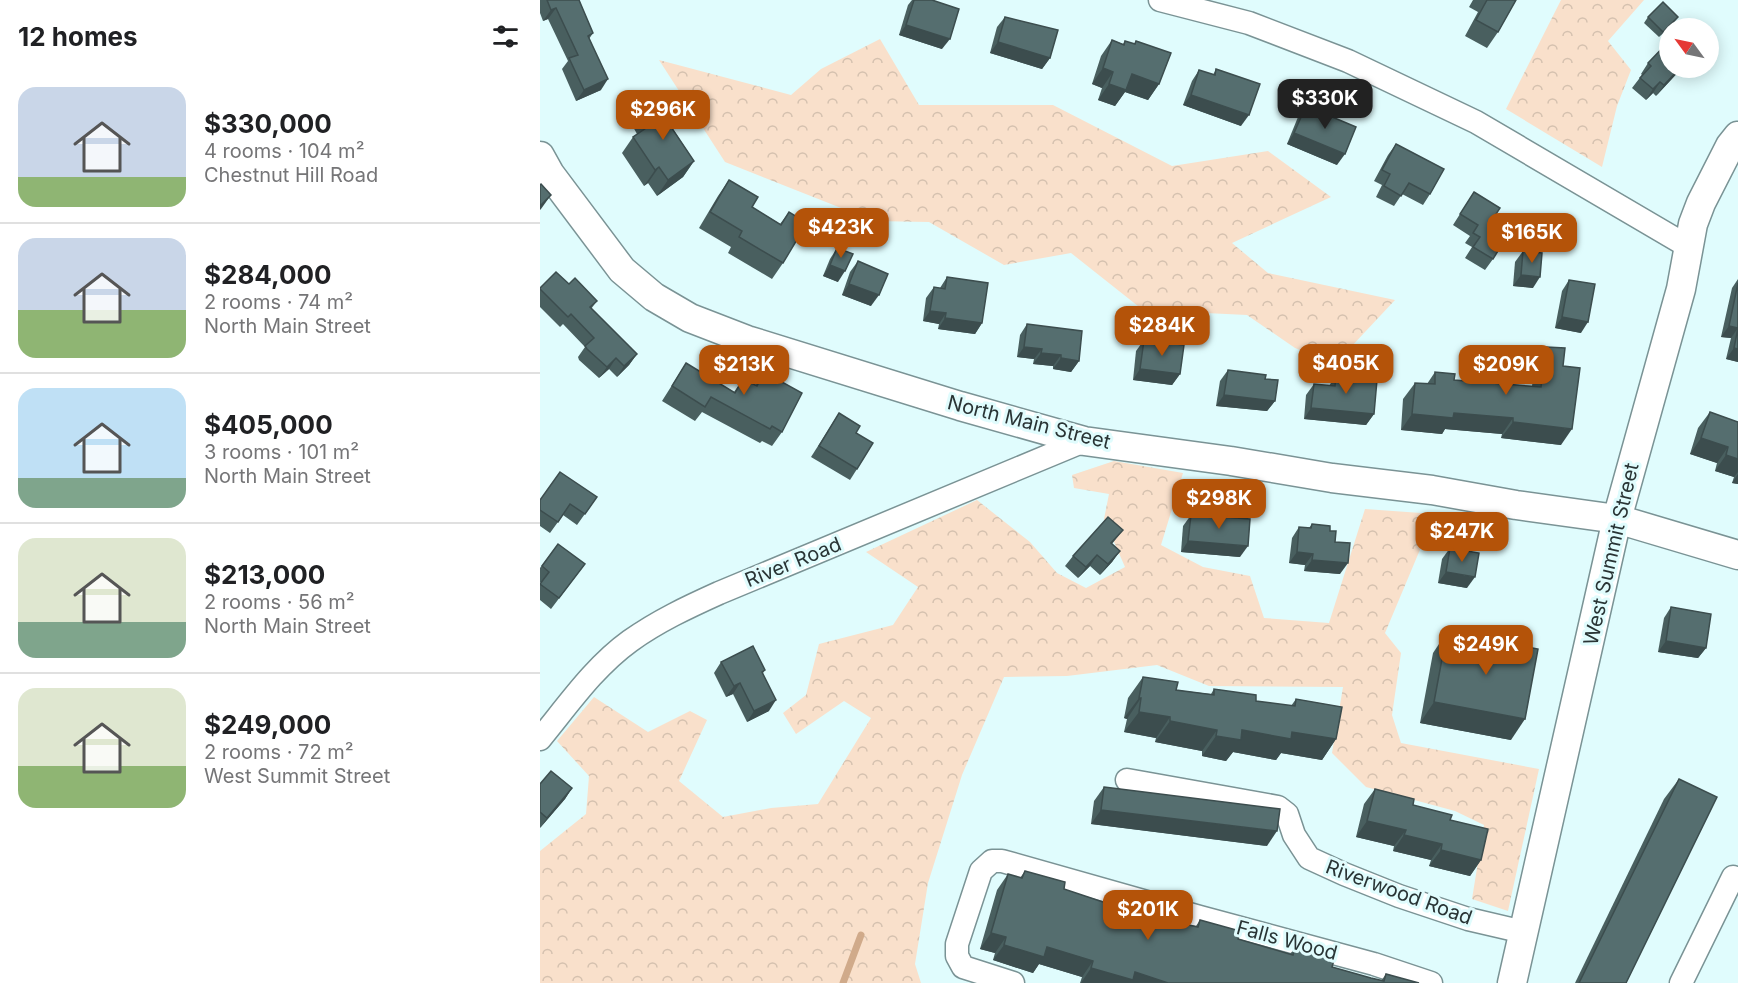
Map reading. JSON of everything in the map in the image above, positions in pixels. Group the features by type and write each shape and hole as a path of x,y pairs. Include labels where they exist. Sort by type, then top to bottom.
{"street":[{"path":"1160,0 1249,23 1368,71 1476,122 1689,247"},
{"name":"West Summit Street","path":"1512,983 1617,519 1681,289 1693,224 1730,146 1738,136"},
{"name":"North Main Street","path":"540,156 550,174 622,270 654,297 690,318 747,340 1084,441 1231,460 1332,478 1432,490 1516,505 1617,519 1738,555"},
{"name":"River Road","path":"540,739 588,680 629,642 670,616 719,593 1084,441"},
{"name":"Riverwood Road","path":"1127,780 1278,807 1287,814 1294,835 1309,858 1399,896 1468,919 1524,932"},
{"name":"Falls Wood","path":"1013,983 963,967 957,956 957,944 981,871 992,861 1002,861 1374,964 1431,983"},
{"path":"1681,983 1733,877"}],"green space":[{"path":"1561,0 1644,0 1608,41 1631,70 1617,106 1602,167 1506,109"},
{"path":"880,39 919,105 1053,105 1172,166 1268,151 1331,197 1232,243 1268,273 1395,300 1335,364 1295,348 1247,315 1143,310 1071,253 1004,265 929,222 874,221 725,162 659,60 791,95 821,69"},
{"path":"1114,461 1183,473 1161,545 1203,567 1250,576 1264,618 1329,623 1365,509 1435,514 1385,633 1401,653 1392,715 1401,743 1539,769 1508,911 1472,899 1484,825 1455,811 1366,787 1332,753 1343,687 1209,686 1157,665 1067,676 1004,677 962,775 928,883 915,964 921,983 540,983 540,851 586,814 589,776 557,741 594,697 648,732 690,711 707,720 679,781 723,817 771,808 818,804 871,718 844,701 796,734 783,713 806,695 819,644 893,625 918,587 866,552 977,500 1030,542 1057,573 1086,588 1125,567 1104,519 1109,494 1074,488 1072,475"}],"building":[{"path":"547,0 579,0 593,33 588,36 608,79 584,90 569,58 578,55 556,8 551,10"},
{"path":"914,0 932,0 959,9 950,39 906,25"},
{"path":"1487,0 1516,0 1498,32 1476,20"},
{"path":"1663,2 1678,17 1659,18 1659,28 1648,17"},
{"path":"1005,17 1058,30 1050,58 998,42"},
{"path":"1112,40 1124,45 1125,41 1135,44 1136,41 1171,53 1159,84 1132,74 1126,90 1109,84 1113,72 1103,68"},
{"path":"1659,52 1659,78 1671,78 1664,85 1660,82 1653,89 1640,78 1651,66 1648,63"},
{"path":"1216,69 1260,84 1249,115 1191,95 1199,70 1215,75"},
{"path":"662,96 677,118 669,124 694,161 668,180 659,167 655,170 633,137 652,124 643,109"},
{"path":"1306,106 1356,127 1345,154 1294,133"},
{"path":"1396,144 1444,169 1430,194 1409,183 1401,196 1384,186 1390,174 1382,170"},
{"path":"729,180 758,197 752,207 781,225 789,212 807,223 783,263 739,237 742,231 710,212"},
{"path":"540,185 551,195 540,206"},
{"path":"1474,192 1500,208 1496,214 1514,225 1493,259 1473,247 1480,237 1473,233 1478,225 1460,214"},
{"path":"837,248 853,254 845,271 830,265"},
{"path":"1523,251 1542,253 1540,277 1521,275"},
{"path":"858,261 888,274 879,295 849,284"},
{"path":"556,272 569,284 575,278 597,301 590,307 637,354 624,366 616,358 607,367 587,349 585,346 594,338 571,314 568,317 540,289"},
{"path":"947,277 988,283 982,323 945,318 946,313 930,311 934,287 945,289"},
{"path":"1569,280 1595,284 1588,322 1562,317"},
{"path":"1738,283 1738,328 1729,326"},
{"path":"1027,324 1082,331 1079,361 1061,358 1061,355 1041,353 1042,349 1024,347"},
{"path":"1738,328 1738,349 1734,348"},
{"path":"1144,340 1184,345 1180,374 1140,369"},
{"path":"1546,347 1565,348 1563,366 1580,368 1572,429 1513,422 1513,418 1454,413 1453,418 1412,414 1415,383 1435,384 1435,372 1455,374 1454,380 1541,387"},
{"path":"686,363 735,393 743,379 757,386 764,372 802,393 782,432 772,426 770,429 711,397 705,407 672,386"},
{"path":"1228,370 1266,375 1265,379 1278,380 1275,401 1224,395"},
{"path":"1336,375 1377,380 1374,414 1311,408 1314,384 1335,386"},
{"path":"1710,412 1738,422 1738,459 1726,455 1728,447 1701,438"},
{"path":"839,413 860,426 856,433 873,443 857,469 819,446"},
{"path":"560,472 597,497 585,514 570,504 558,522 540,510 540,500"},
{"path":"1191,515 1250,519 1248,546 1188,541"},
{"path":"1108,517 1123,530 1111,543 1120,551 1108,564 1097,555 1086,567 1073,556"},
{"path":"1312,524 1330,526 1330,531 1336,531 1335,542 1350,543 1348,563 1312,560 1313,554 1297,552 1299,527 1311,528"},
{"path":"558,544 585,564 559,598 540,584 549,572 542,566"},
{"path":"1450,548 1479,553 1475,577 1446,572"},
{"path":"1671,607 1711,614 1706,648 1666,641"},
{"path":"1447,632 1538,649 1525,719 1434,702"},
{"path":"753,646 765,670 762,672 776,700 754,711 740,683 734,686 721,662"},
{"path":"1143,677 1178,682 1176,690 1214,695 1214,689 1256,695 1256,701 1295,706 1296,699 1342,707 1336,739 1292,732 1291,739 1242,730 1241,740 1216,736 1217,730 1170,721 1170,717 1139,712"},
{"path":"551,771 572,788 547,818 540,812 540,784"},
{"path":"1679,779 1717,797 1626,983 1579,983"},
{"path":"1104,787 1280,809 1277,831 1101,810"},
{"path":"1375,789 1414,799 1413,805 1452,815 1450,820 1488,829 1481,860 1441,850 1442,844 1404,835 1406,830 1367,821"},
{"path":"1025,871 1065,882 1064,889 1109,904 1111,896 1153,908 1152,915 1198,927 1200,920 1240,931 1238,939 1293,955 1295,948 1334,960 1332,967 1384,981 1386,974 1419,983 1168,983 1135,972 1133,980 1091,968 1093,961 1047,947 1044,957 1004,945 1006,937 991,933 1008,874 1022,878"}],"waterway":[{"path":"843,983 861,935"}]}
